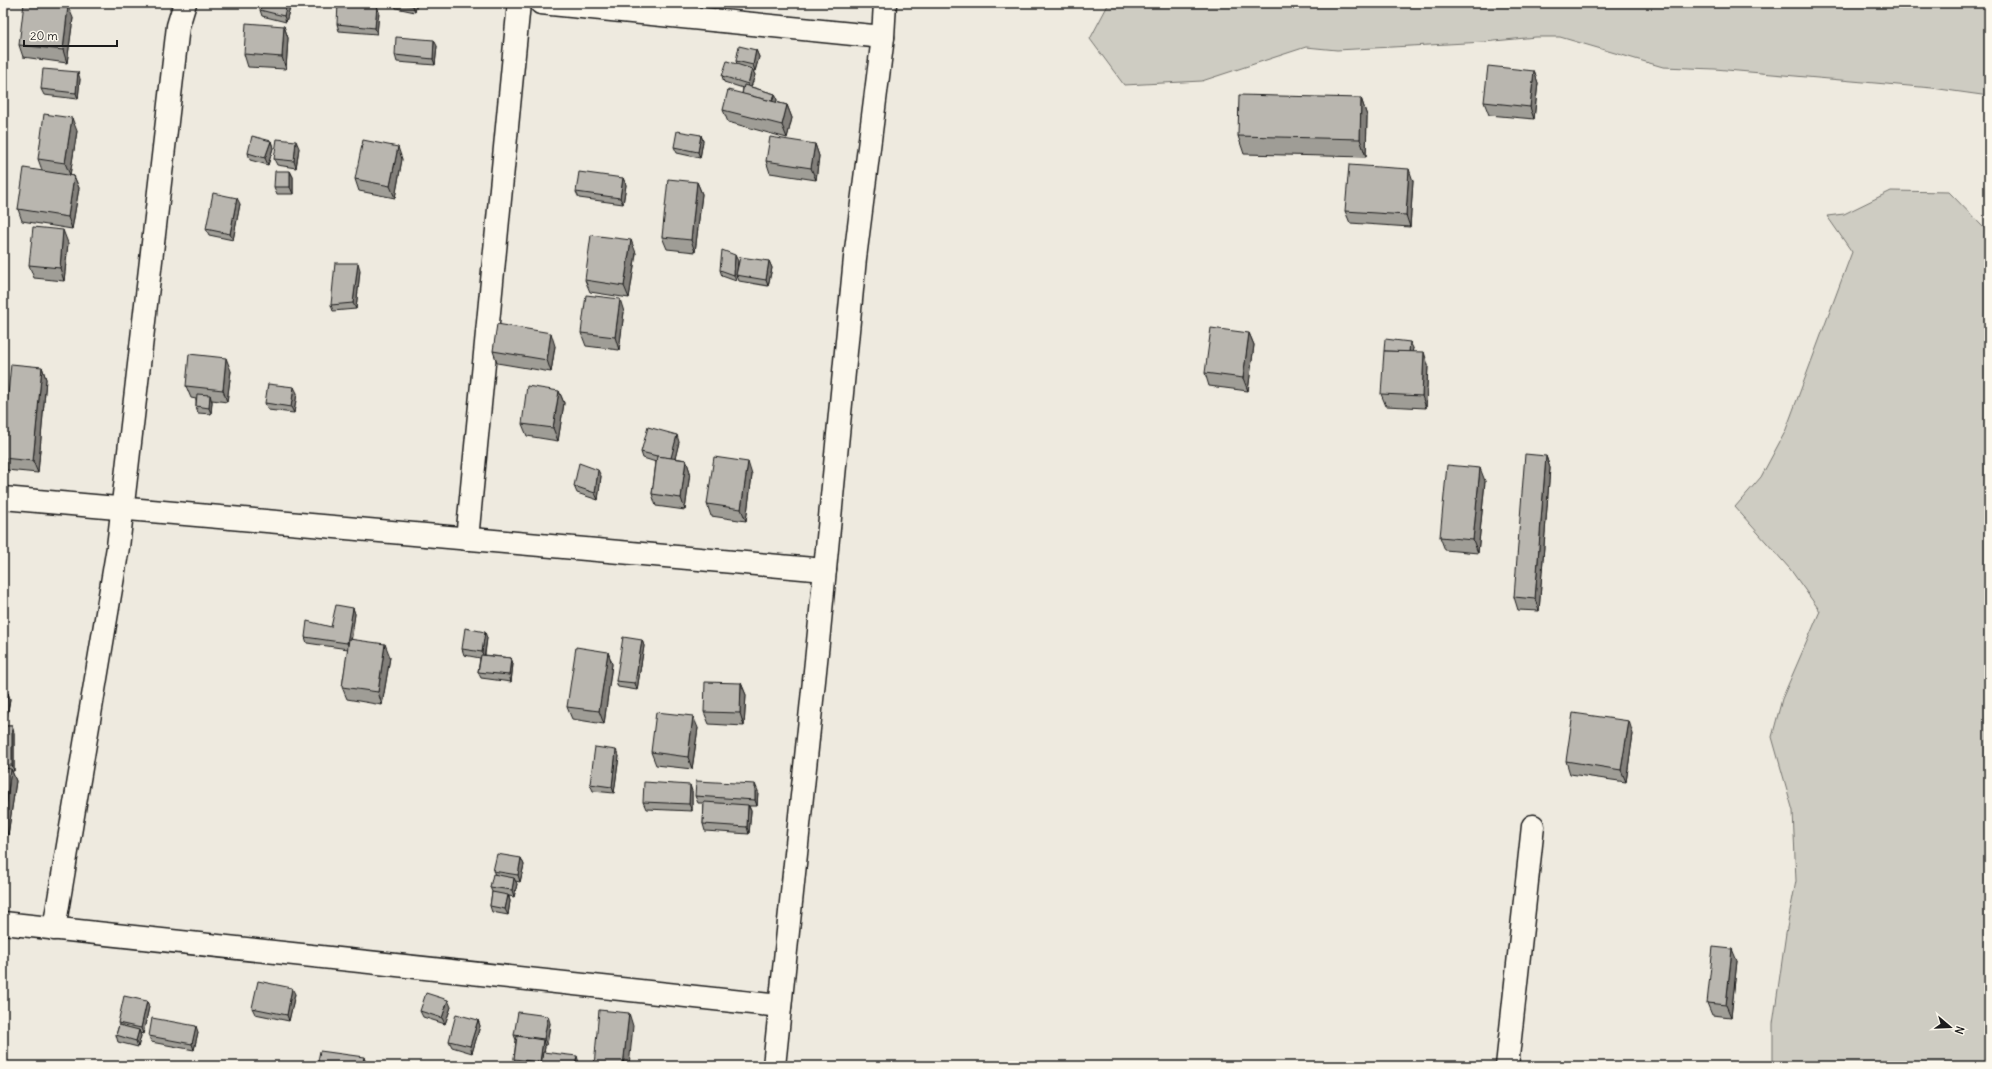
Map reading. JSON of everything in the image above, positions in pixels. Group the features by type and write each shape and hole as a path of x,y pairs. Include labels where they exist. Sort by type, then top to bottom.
{"street":[{"path":"54,929 118,547 178,26 185,3"},
{"path":"467,539 518,3"},
{"path":"541,3 883,37"},
{"path":"774,1066 825,570 855,258 886,3"},
{"path":"3,498 825,570"},
{"path":"1507,1066 1533,826"},
{"path":"3,923 780,1006"}],"shaded area":[{"path":"1109,3 1989,3 1989,96 1932,88 1715,69 1663,67 1560,37 1536,37 1484,42 1337,50 1306,47 1202,81 1124,85 1090,39"},
{"path":"1891,191 1949,192 1984,228 1989,230 1989,1066 1773,1066 1773,1024 1786,933 1796,881 1793,811 1772,737 1782,699 1820,611 1790,569 1735,507 1761,477 1785,432 1852,252 1827,216 1844,214"}],"building":[{"path":"24,3 46,3 68,6 63,50 19,45"},
{"path":"262,3 287,3 284,16 260,10"},
{"path":"338,3 377,6 375,28 337,24"},
{"path":"399,3 413,3 413,6"},
{"path":"246,23 284,26 282,57 244,54"},
{"path":"396,37 434,40 433,59 395,55"},
{"path":"739,46 756,50 753,65 736,61"},
{"path":"727,61 752,69 748,84 722,76"},
{"path":"1488,66 1534,71 1530,107 1484,102"},
{"path":"43,69 78,72 76,93 41,89"},
{"path":"744,85 775,94 772,101 742,94"},
{"path":"728,90 787,105 782,125 723,110"},
{"path":"1239,95 1361,98 1360,139 1238,136"},
{"path":"44,114 72,118 65,163 38,159"},
{"path":"677,131 701,135 698,152 674,147"},
{"path":"252,136 271,141 265,158 248,153"},
{"path":"770,137 815,144 811,168 766,161"},
{"path":"277,139 296,141 294,161 274,159"},
{"path":"363,140 398,147 390,186 355,179"},
{"path":"1349,165 1409,169 1406,215 1345,211"},
{"path":"24,168 74,176 68,217 18,209"},
{"path":"275,171 290,171 290,187 274,187"},
{"path":"579,172 623,178 620,198 576,192"},
{"path":"668,179 697,182 691,240 662,237"},
{"path":"213,193 237,198 230,234 206,229"},
{"path":"33,227 63,230 60,268 29,265"},
{"path":"591,235 631,240 624,286 585,280"},
{"path":"722,250 735,255 734,275 720,270"},
{"path":"740,257 769,261 766,280 736,275"},
{"path":"335,263 358,263 353,303 331,305"},
{"path":"586,295 620,299 615,337 581,333"},
{"path":"497,324 551,333 547,360 493,351"},
{"path":"1211,328 1249,333 1243,378 1205,373"},
{"path":"1385,339 1410,342 1409,352 1384,351"},
{"path":"1384,351 1424,352 1422,396 1381,394"},
{"path":"189,354 226,358 223,390 186,386"},
{"path":"11,364 42,367 33,461 3,458"},
{"path":"268,384 294,387 291,407 265,403"},
{"path":"527,386 559,391 553,428 522,424"},
{"path":"197,394 210,395 209,408 196,406"},
{"path":"648,427 677,435 671,458 641,452"},
{"path":"1525,454 1546,456 1535,599 1514,597"},
{"path":"657,456 686,460 681,498 652,494"},
{"path":"714,457 748,462 741,509 707,504"},
{"path":"579,463 598,470 595,493 574,486"},
{"path":"1447,465 1480,468 1473,540 1440,537"},
{"path":"336,605 353,608 347,643 305,637 307,621 331,627"},
{"path":"465,628 485,632 482,652 462,649"},
{"path":"623,637 642,640 635,683 616,681"},
{"path":"349,639 385,644 378,692 342,687"},
{"path":"576,647 608,652 599,711 567,707"},
{"path":"481,655 511,658 509,675 478,672"},
{"path":"705,682 741,683 740,713 704,712"},
{"path":"3,692 8,693 4,710 3,710"},
{"path":"656,712 693,716 688,757 651,752"},
{"path":"1573,713 1629,721 1621,770 1566,761"},
{"path":"3,726 12,726 12,765 3,765"},
{"path":"595,747 616,750 612,787 590,784"},
{"path":"3,768 11,769 4,822 3,822"},
{"path":"696,781 755,784 755,800 695,796"},
{"path":"644,782 690,785 689,804 643,802"},
{"path":"704,802 748,805 747,827 703,824"},
{"path":"497,854 521,858 518,875 493,871"},
{"path":"493,874 514,878 512,890 490,887"},
{"path":"492,892 508,895 505,909 490,906"},
{"path":"1713,947 1732,949 1726,1005 1707,1003"},
{"path":"258,981 292,988 287,1015 252,1008"},
{"path":"426,993 448,1000 442,1018 420,1011"},
{"path":"124,996 147,1001 141,1028 118,1023"},
{"path":"599,1010 629,1013 623,1066 594,1066"},
{"path":"518,1012 548,1016 544,1039 514,1035"},
{"path":"456,1014 478,1020 470,1046 449,1041"},
{"path":"152,1018 196,1026 192,1044 149,1036"},
{"path":"119,1025 139,1030 136,1041 116,1035"},
{"path":"517,1036 543,1040 540,1062 514,1059"},
{"path":"320,1051 364,1057 362,1066 317,1066"},
{"path":"543,1052 577,1056 575,1066 541,1066"}]}
